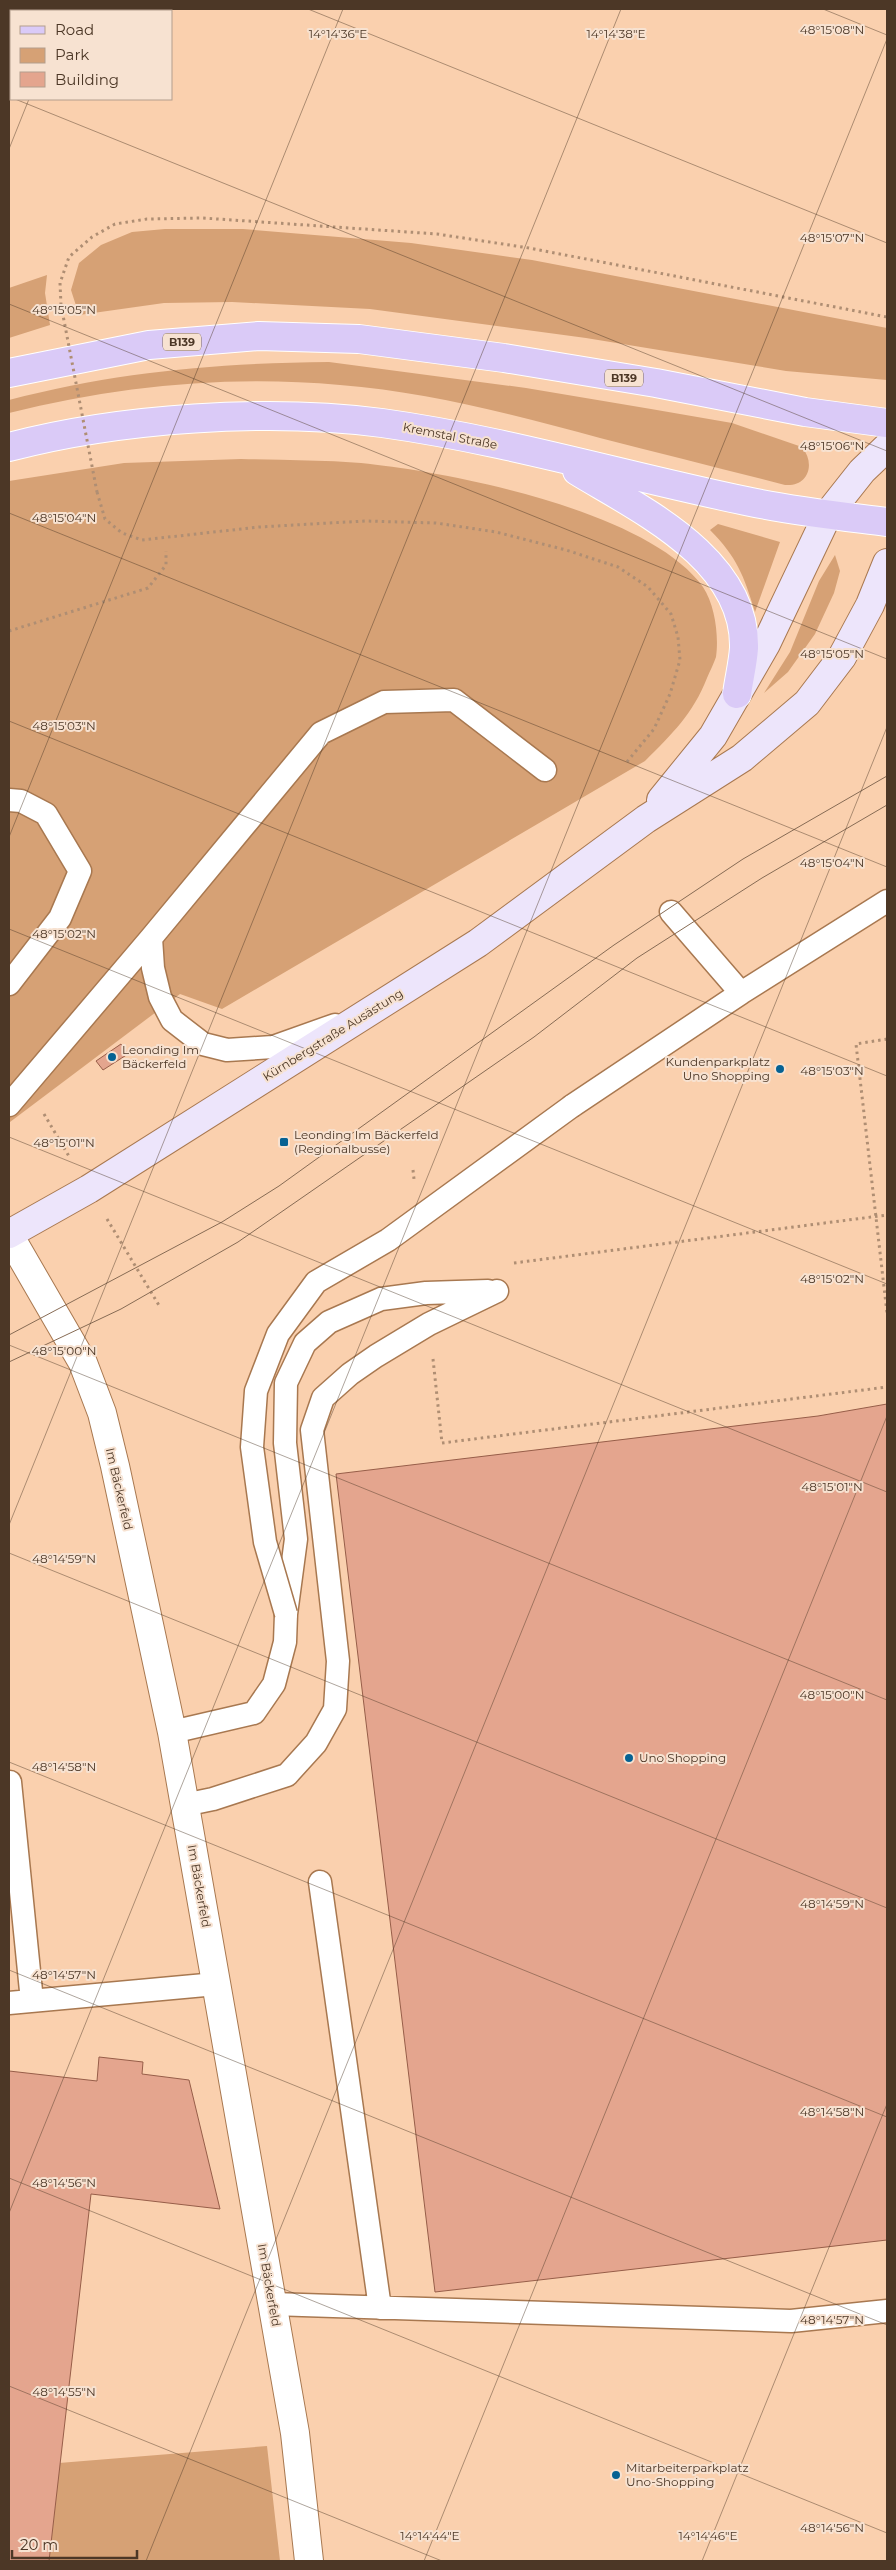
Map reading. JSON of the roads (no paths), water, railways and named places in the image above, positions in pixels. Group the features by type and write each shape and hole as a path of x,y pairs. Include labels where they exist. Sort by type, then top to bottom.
{"main road":[{"name":"B139","path":"9,373 149,345 259,336 359,339 504,358 656,383 806,412 887,423"},
{"name":"Kremstal Straße","path":"9,448 32,441 132,425 231,417 309,417 390,425 463,438 747,502 887,522"},
{"path":"646,819 713,736 766,644 828,514 862,471 887,448"},
{"path":"556,459 666,525 694,546 725,584 739,616 744,648 737,694"},
{"path":"646,819 742,758 807,702 842,657 870,605 887,563"},
{"name":"Kürnbergstraße Ausästung","path":"9,1234 89,1190 478,943 646,819"}],"street":[{"name":"Im Bäckerfeld","path":"9,1234 83,1363 102,1413 172,1732 294,2434 309,2561"}],"lane":[{"path":"9,1105 321,733 384,702 454,700 544,770"},
{"path":"9,800 21,801 46,814 80,871 60,918 9,984"},
{"path":"286,1614 265,1542 252,1447 256,1391 278,1334 316,1282 388,1240 572,1106 741,994 887,901"},
{"path":"670,912 741,994"},
{"path":"150,939 153,968 160,997 172,1020 203,1044 226,1050 272,1047 367,1014"},
{"path":"172,1732 254,1713 274,1684 285,1642 286,1614 296,1538 285,1443 286,1383 304,1343 328,1322 381,1299 426,1293 497,1291 429,1324 376,1356 350,1374 323,1398 312,1430 338,1661 335,1709 316,1744 287,1775 213,1799 184,1805"},
{"path":"10,1782 32,2001"},
{"path":"320,1882 380,2308"},
{"path":"9,2003 216,1984"},
{"path":"272,2304 791,2321 887,2311"}],"tram line":[{"path":"9,1335 222,1222 279,1186 614,945 743,859 887,776"},
{"path":"9,1362 121,1309 238,1242 534,1037 637,958 762,878 887,805"}],"place":[{"name":"Leonding Im Bäckerfeld","path":"112,1057"},
{"name":"Kundenparkplatz Uno Shopping","path":"780,1069"},
{"name":"Leonding Im Bäckerfeld (Regionalbusse)","path":"284,1142"},
{"name":"Uno Shopping","path":"629,1758"},
{"name":"Mitarbeiterparkplatz Uno-Shopping","path":"616,2475"}]}
